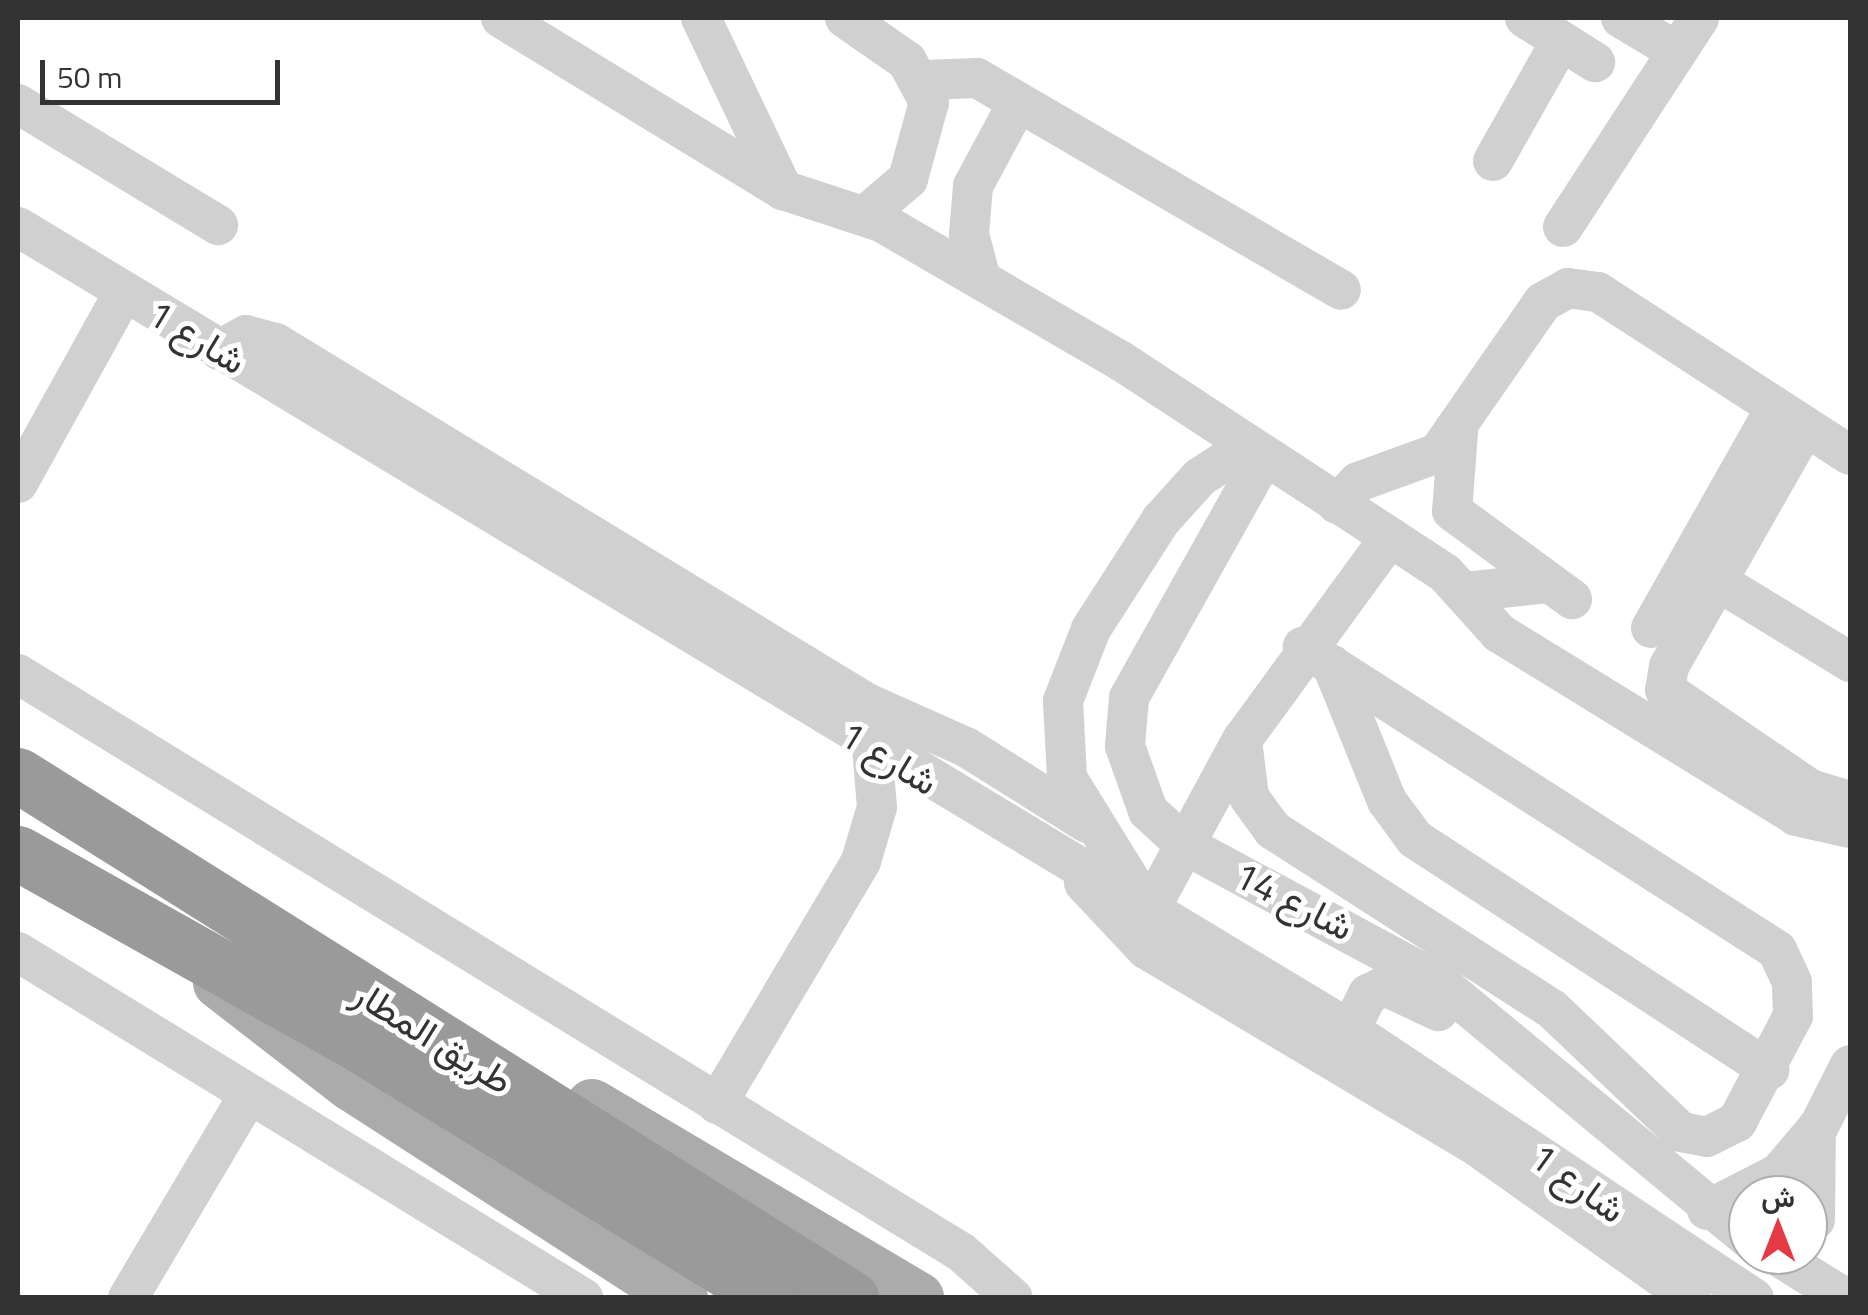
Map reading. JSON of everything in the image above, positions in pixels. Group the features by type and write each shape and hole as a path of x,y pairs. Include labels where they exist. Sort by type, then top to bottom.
{"highway":[{"name":"طريق المطار","path":"18,775 272,939 851,1298"},
{"name":"طريق المطار","path":"18,853 192,957 360,1045 771,1298"}],"main road":[{"path":"272,939 587,1102 918,1298"},
{"path":"192,957 351,1086 682,1298"}],"street":[{"path":"502,18 783,190 866,216 981,280 1364,520 1464,592 1488,626 1796,816 1850,828"},
{"path":"700,18 783,190"},
{"path":"845,18 923,80 964,73 1341,290"},
{"path":"1525,18 1606,69"},
{"path":"1622,18 1676,52"},
{"path":"1493,161 1606,69 1676,52 1699,18"},
{"path":"1563,227 1606,69"},
{"path":"866,216 890,200 920,155 923,80"},
{"path":"981,280 969,234 973,186 1018,102"},
{"path":"18,104 218,224"},
{"name":"شارع 1","path":"18,227 219,350 721,635 872,748 1350,1030 1754,1298"},
{"path":"1769,1070 1415,839 1387,801 1317,646 1319,599 1364,520 1358,482 1424,461 1458,432 1542,302 1568,288 1598,292 1850,455"},
{"path":"18,483 124,292"},
{"path":"1790,418 1718,581 1666,674 1669,697 1810,790 1850,801"},
{"path":"1651,628 1790,418"},
{"path":"1458,432 1452,511 1560,591 1464,592"},
{"path":"1256,451 1180,497 1074,663 1061,740 1087,823 1150,911 1242,740 1317,646"},
{"name":"شارع 14","path":"1256,451 1128,698 1125,746 1137,791 1185,845 1385,948 1532,1052 1707,1210 1728,1224"},
{"path":"1718,581 1850,662"},
{"path":"721,635 1087,823"},
{"path":"1242,740 1249,797 1273,830 1538,999 1681,1132 1728,1130 1769,1070 1795,999 1787,965 1764,937 1317,646"},
{"path":"18,674 961,1252 1013,1298"},
{"path":"717,1104 861,861 877,807 872,748"},
{"path":"1069,864 1146,949 1472,1143 1690,1298"},
{"path":"18,952 583,1298"},
{"path":"1350,1030 1368,994 1394,986 1497,1052 1532,1052"},
{"path":"1816,1175 1850,1065"},
{"path":"128,1298 248,1096"},
{"path":"1707,1210 1768,1183 1829,1130"},
{"path":"1828,1215 1850,1194"},
{"path":"1770,1298 1781,1275"},
{"path":"1824,1275 1846,1298"}]}
